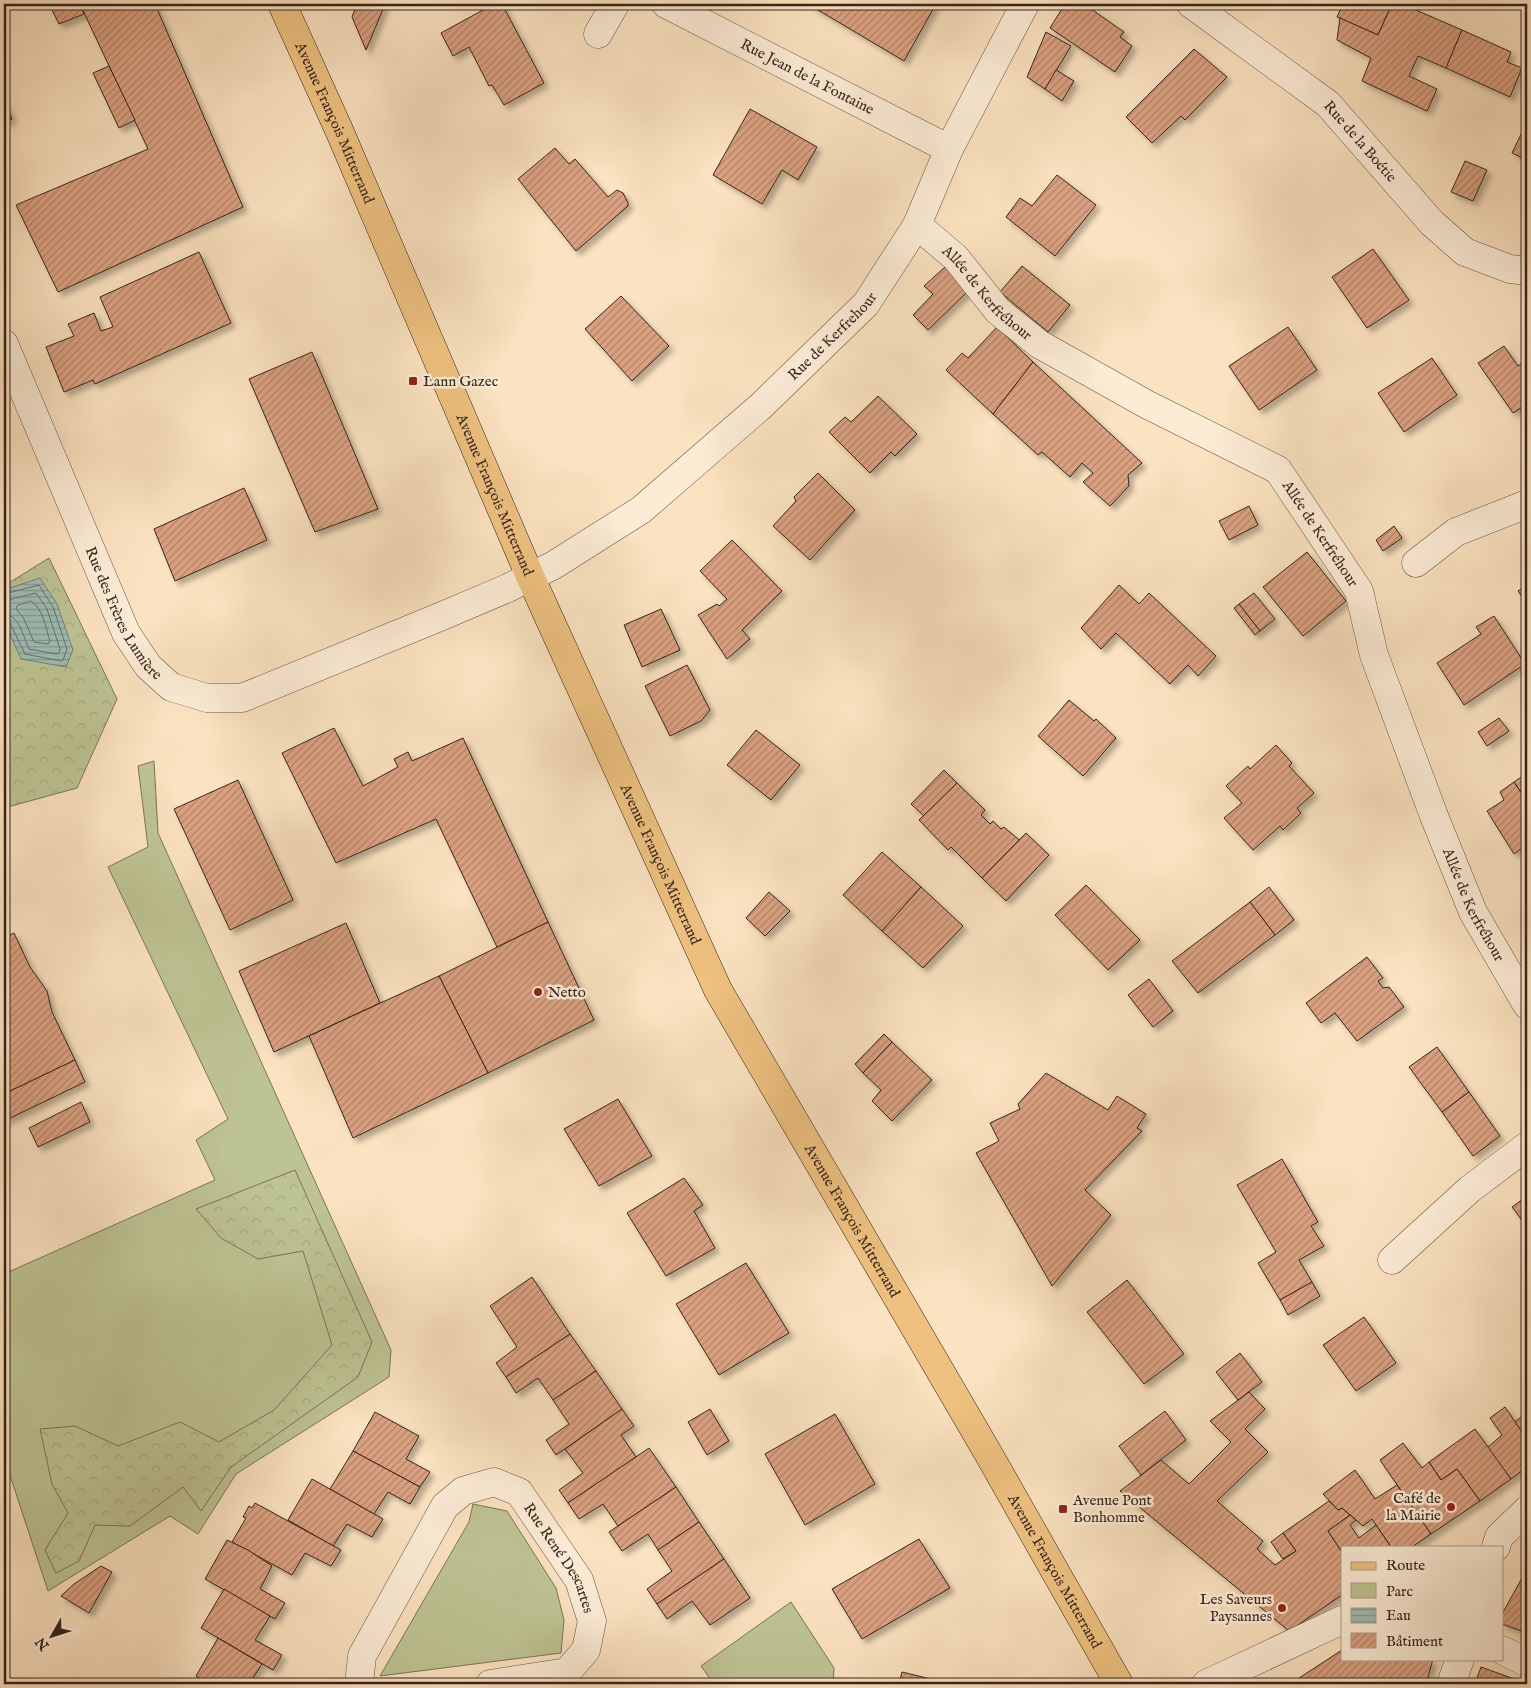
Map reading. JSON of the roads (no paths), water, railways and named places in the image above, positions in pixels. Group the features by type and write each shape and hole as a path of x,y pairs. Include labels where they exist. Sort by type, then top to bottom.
{"main road":[{"name":"Avenue François Mitterrand","path":"282,4 343,140 530,576 718,990 993,1461 1119,1684"}],"street":[{"path":"598,34 615,4"},
{"name":"Rue Jean de la Fontaine","path":"666,4 950,149"},
{"name":"Rue de Kerfrehour","path":"530,576 554,565 641,510 761,406 866,304 917,225 950,149 1024,4"},
{"name":"Rue de la Boétie","path":"1191,4 1328,104 1432,223 1465,252 1510,269 1527,271"},
{"name":"Allée de Kerfréhour","path":"917,225 956,258 998,311 1039,344 1146,404 1278,470 1359,591 1374,655 1434,816 1473,912 1527,1005"},
{"name":"Rue des Frères Lumière","path":"4,344 126,633 148,666 171,687 207,698 242,698 442,616 508,588 530,576"},
{"path":"1416,563 1456,532 1527,504"},
{"path":"1392,1260 1470,1189 1527,1146"},
{"name":"Rue René Descartes","path":"359,1684 362,1656 445,1506 464,1491 494,1482 519,1492 578,1580 592,1621 586,1650 567,1672 490,1684"},
{"path":"1496,1546 1499,1537 1527,1510"},
{"path":"1206,1684 1341,1620"},
{"path":"1504,1651 1527,1663"},
{"path":"1451,1684 1460,1660"}],"water":[{"path":"40,578 57,604 73,650 66,667 21,659 4,621 4,590"}],"place":[{"name":"Lann Gazec","path":"413,381"},
{"name":"Netto","path":"538,992"},
{"name":"Café de la Mairie","path":"1451,1507"},
{"name":"Avenue Pont Bonhomme","path":"1063,1509"},
{"name":"Les Saveurs Paysannes","path":"1282,1608"}]}
